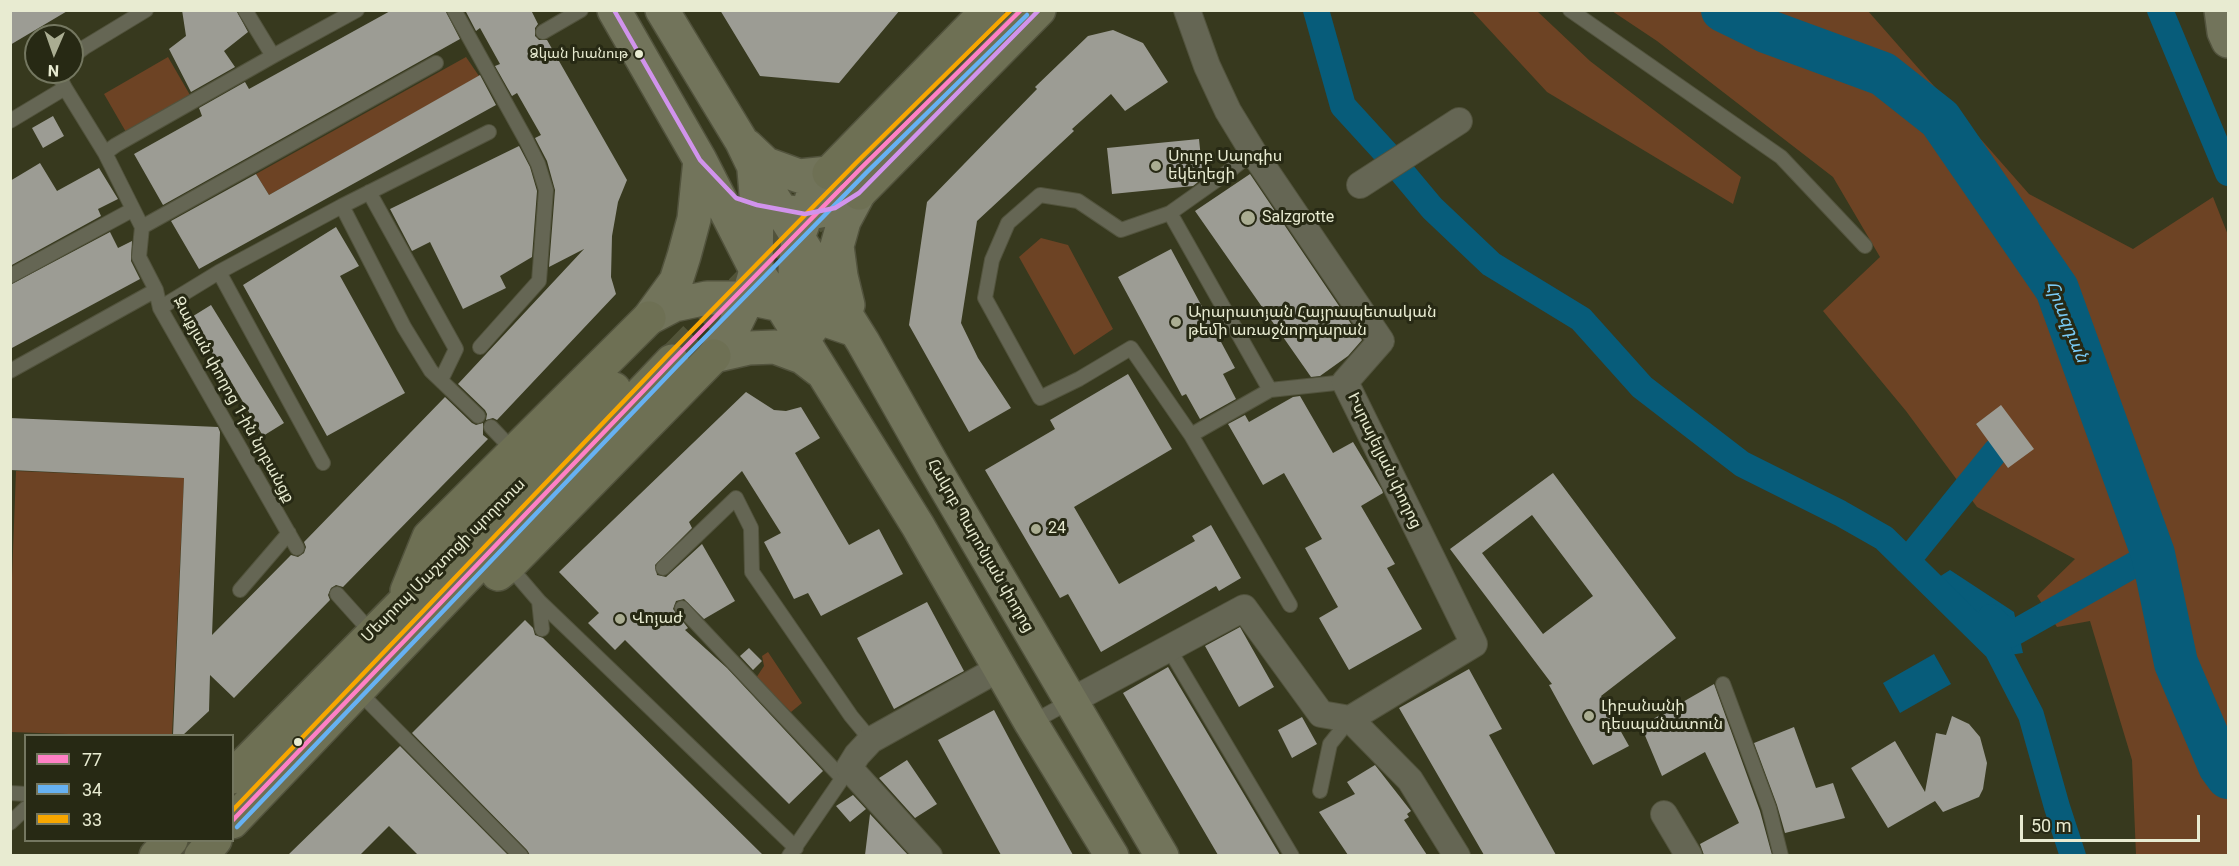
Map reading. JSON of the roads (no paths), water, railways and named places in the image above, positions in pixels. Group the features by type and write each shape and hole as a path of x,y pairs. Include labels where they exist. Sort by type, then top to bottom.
{"highway":[{"path":"829,173 988,10"},
{"path":"859,193 1039,10"},
{"path":"400,606 429,537 514,451 659,342"},
{"name":"Մեսրոպ Մաշտոցի պողոտա","path":"234,775 659,342"},
{"name":"Մեսրոպ Մաշտոցի պողոտա","path":"234,820 382,666 659,342"},
{"path":"382,666 509,565 714,356"},
{"path":"156,855 169,842"},
{"path":"201,855 213,842"}],"main road":[{"path":"614,10 699,160 752,284 794,309 855,330"},
{"name":"Հակոբ Պարոնյան փողոց","path":"662,10 855,330 1162,855"},
{"path":"2221,10 2224,32 2229,41"},
{"path":"748,154 766,164 799,176 829,173"},
{"path":"699,160 736,198 785,217 835,208 859,193"},
{"path":"659,342 694,219 699,160"},
{"path":"714,356 733,329 785,217 814,192 829,173"},
{"path":"855,330 841,276 837,246 844,221 859,193"},
{"path":"785,217 796,279 794,309 822,372 918,526 1031,723 1112,855"},
{"path":"659,342 675,305 752,284"},
{"path":"714,356 749,348 775,347 802,357 822,372"}],"street":[{"name":"Իսրայելյան փողոց","path":"1187,10 1207,66 1228,111 1253,152 1381,341 1345,382 1474,644 1350,719"},
{"path":"1360,185 1459,121"},
{"path":"1071,701 1244,608 1321,714 1350,719 1410,780 1457,855"},
{"path":"929,855 845,773 856,755 871,740 1000,668"},
{"path":"1664,814 1689,855"}],"lane":[{"path":"84,47 146,10"},
{"path":"245,10 273,56"},
{"path":"105,153 116,144 357,10"},
{"path":"454,10 526,140 538,164 546,190 539,281 480,347"},
{"path":"543,33 581,10"},
{"path":"1570,10 1781,157 1864,246"},
{"path":"484,66 497,59"},
{"path":"63,84 105,153 142,228 436,63"},
{"path":"10,121 65,88"},
{"path":"160,308 219,272 342,206 489,132"},
{"path":"1253,152 1170,213 1121,230 1078,201 1040,195 1008,223 992,260 985,298 1040,398 1079,379 1131,348 1191,435 1290,605"},
{"path":"369,192 456,349 441,380"},
{"path":"342,206 404,327 431,371 478,416"},
{"path":"10,276 132,210"},
{"path":"1170,213 1270,390"},
{"name":"Զաքյան փողոց 1-ին նրբանցք","path":"142,228 139,257 156,290 160,308 297,548"},
{"path":"219,272 323,463"},
{"path":"10,371 156,290"},
{"path":"1191,435 1270,390 1345,382"},
{"path":"491,427 514,451"},
{"path":"663,568 736,498 751,528 752,572 851,716 871,740"},
{"path":"240,590 289,532"},
{"path":"509,565 539,601 793,852 845,773 682,608"},
{"path":"337,594 372,633"},
{"path":"539,601 542,629"},
{"path":"1169,648 1292,855"},
{"path":"1723,684 1772,807 1781,855"},
{"path":"358,691 434,761 521,855"},
{"path":"1031,723 1071,701"},
{"path":"1320,791 1330,744 1350,719"},
{"path":"10,823 24,810"}],"water":[{"path":"1950,570 2014,612 2023,653 2009,655 1939,577"},
{"path":"1934,654 1951,684 1900,713 1883,683"}],"waterway":[{"path":"1316,10 1343,106 1432,208 1491,264 1581,319 1642,387 1742,464 1840,513 1884,538 1997,649 2031,715 2073,856"},
{"name":"Հրազդան","path":"1723,10 1766,31 1883,74 1940,119 2057,289 2153,554 2176,663 2220,766 2228,777"},
{"path":"2160,10 2228,173"},
{"path":"1907,561 1996,451"},
{"path":"1991,617 2010,635 2153,554"}],"tunnel":[{"path":"672,361 812,218"}],"place":[{"name":"Ձկան խանութ","path":"639,54"},
{"name":"Սուրբ Սարգիս եկեղեցի","path":"1156,166"},
{"name":"Salzgrotte","path":"1248,218"},
{"name":"Արարատյան Հայրապետական թեմի առաջնորդարան","path":"1176,322"},
{"name":"24","path":"1036,529"},
{"name":"Վոյաժ","path":"620,619"},
{"name":"Լիբանանի դեսպանատուն","path":"1589,716"}]}
